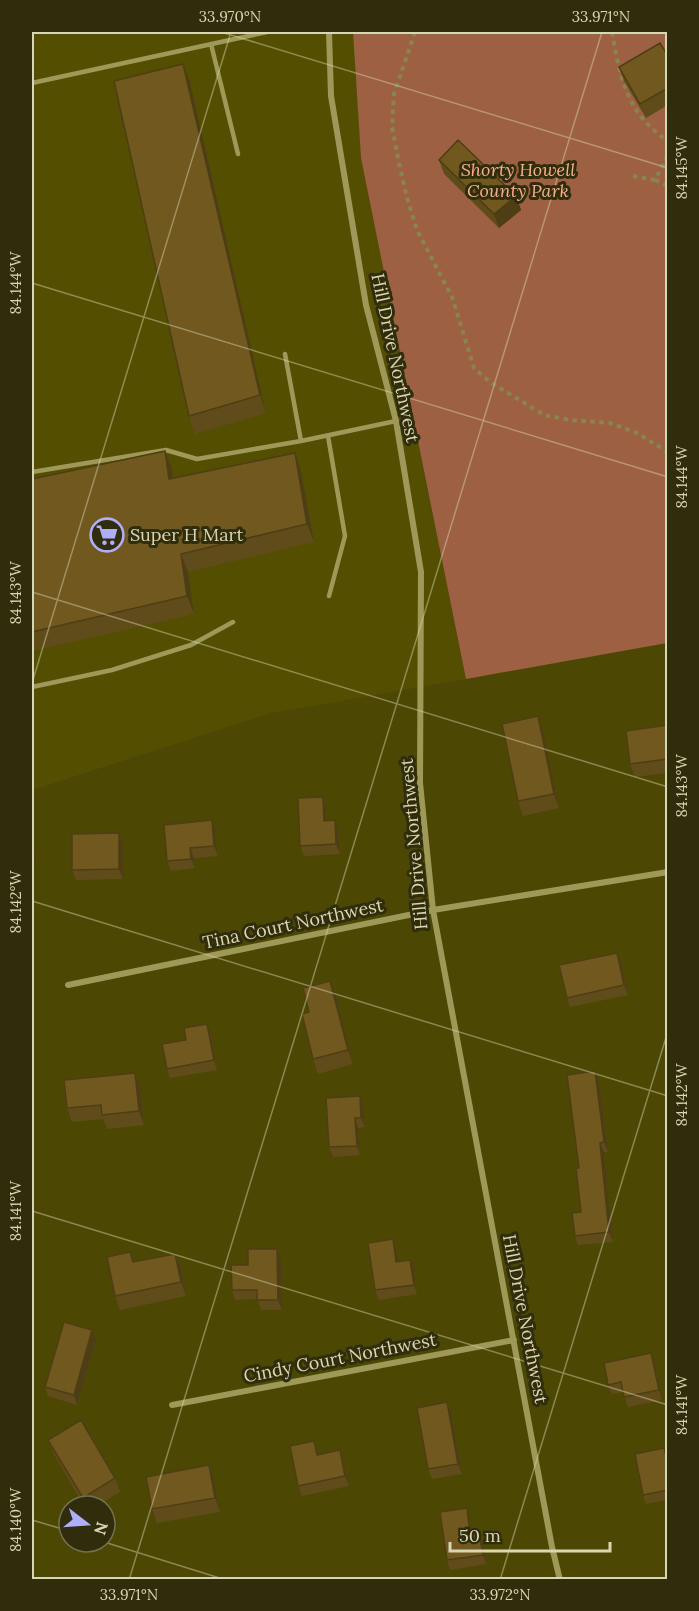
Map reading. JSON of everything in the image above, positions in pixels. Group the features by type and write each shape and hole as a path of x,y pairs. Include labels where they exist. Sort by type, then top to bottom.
{"street":[{"name":"Hill Drive Northwest","path":"329,32 331,96 366,305 396,421 421,572 420,783 433,910 560,1580"},
{"name":"Tina Court Northwest","path":"68,985 433,910 668,872"},
{"name":"Cindy Court Northwest","path":"172,1405 514,1340"}],"lane":[{"path":"32,83 267,32"},
{"path":"211,45 238,154"},
{"path":"285,354 301,441"},
{"path":"32,472 166,450 197,459 328,436 396,421"},
{"path":"328,436 345,536 329,596"},
{"path":"32,687 112,670 191,645 233,622"}],"path":[{"path":"415,32 394,94 392,127 406,198 417,230 452,297 474,368 490,382 544,415 570,420 610,423 637,433 668,452"},
{"path":"612,32 619,72 627,96 639,115 668,141"},
{"path":"655,180 668,155"},
{"path":"633,176 655,180 668,186"}],"shaded area":[{"path":"32,32 353,32 361,158 466,679 271,713 32,790"}],"green space":[{"name":"Shorty Howell County Park","path":"353,32 667,32 667,643 466,679 361,158"}],"building":[{"path":"660,43 668,56 668,88 640,104 619,67"},
{"path":"183,64 260,395 189,416 114,81"},
{"path":"458,140 516,196 494,214 439,160"},
{"name":"Super H Mart","path":"165,451 169,479 295,453 307,524 181,554 187,596 32,632 32,479"},
{"path":"538,716 554,794 518,801 502,724"},
{"path":"668,725 667,759 630,764 626,731"},
{"path":"323,797 324,821 335,820 336,844 300,846 298,798"},
{"path":"212,820 214,846 190,848 191,859 167,861 164,825"},
{"path":"119,833 119,869 72,870 72,834"},
{"path":"617,953 624,985 567,998 559,965"},
{"path":"330,981 348,1050 313,1059 302,1014 309,1012 303,988"},
{"path":"207,1024 214,1060 167,1069 162,1044 186,1040 184,1028"},
{"path":"595,1071 604,1142 600,1143 609,1232 575,1236 572,1213 581,1212 576,1168 579,1168 567,1075"},
{"path":"135,1073 139,1111 102,1115 101,1105 67,1108 64,1080"},
{"path":"360,1096 361,1118 355,1118 357,1146 329,1147 326,1098"},
{"path":"393,1239 396,1262 410,1260 414,1285 375,1290 368,1243"},
{"path":"248,1249 277,1249 278,1300 257,1300 257,1290 232,1290 231,1265 248,1265"},
{"path":"130,1252 133,1262 175,1254 181,1282 115,1296 107,1257"},
{"path":"64,1322 92,1330 74,1395 45,1387"},
{"path":"651,1353 659,1390 624,1397 621,1382 608,1385 604,1363"},
{"path":"447,1402 458,1464 428,1469 417,1408"},
{"path":"81,1420 115,1478 89,1494 81,1494 48,1440"},
{"path":"314,1441 317,1455 340,1450 345,1476 298,1486 290,1446"},
{"path":"664,1448 668,1464 668,1490 643,1495 635,1454"},
{"path":"209,1465 215,1498 152,1509 146,1477"},
{"path":"467,1508 470,1534 479,1533 483,1555 447,1560 440,1512"}],"place":[{"name":"Super H Mart","path":"107,535"}]}
